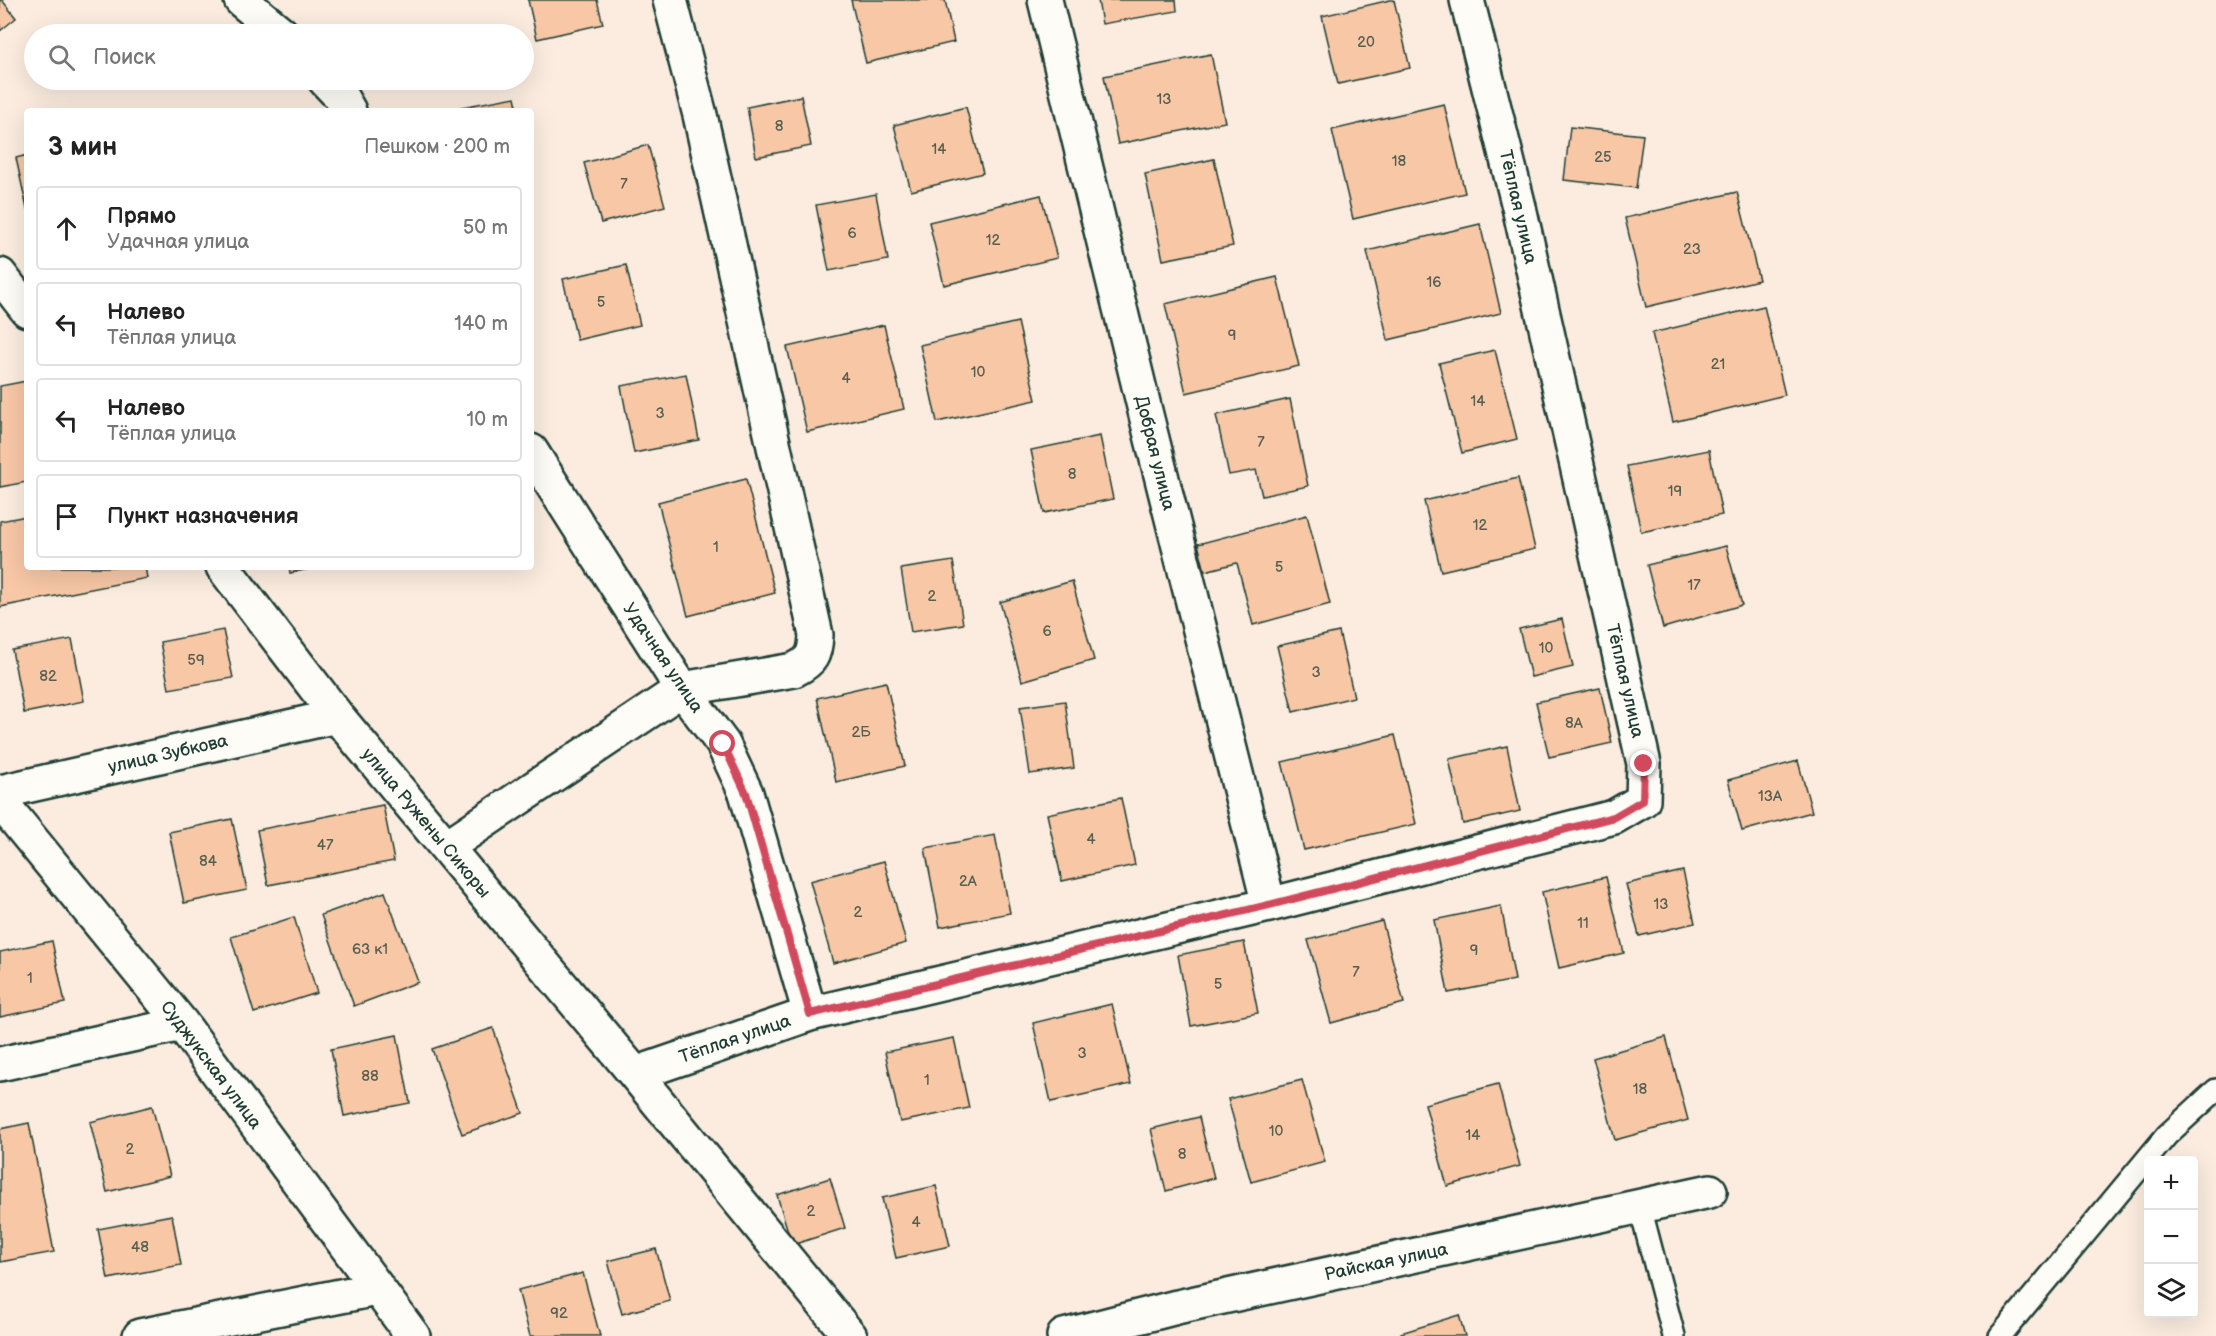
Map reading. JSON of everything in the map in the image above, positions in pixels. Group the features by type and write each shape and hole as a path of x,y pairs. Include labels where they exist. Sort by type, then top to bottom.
{"street":[{"path":"241,0 270,24"},
{"path":"446,847 682,688 794,670 807,663 815,650 816,635 698,105 670,0"},
{"name":"Добрая улица","path":"1045,0 1269,905"},
{"name":"Тёплая улица","path":"635,1074 810,1014 1269,905 1614,817 1643,800 1644,764 1521,218 1467,0"},
{"path":"0,276 24,306"},
{"name":"Удачная улица","path":"534,456 682,688 723,744 746,793 810,1014"},
{"name":"улица Ружены Сикоры","path":"225,570 337,716 850,1336"},
{"name":"улица Зубкова","path":"0,792 337,716"},
{"name":"Суджукская улица","path":"0,801 182,1024 413,1336"},
{"path":"0,1064 182,1024"},
{"name":"Райская улица","path":"1064,1336 1177,1307 1710,1191"},
{"path":"140,1336 376,1289"}],"lane":[{"path":"2000,1336 2167,1135 2216,1090"},
{"path":"1640,1207 1674,1336"}],"building":[{"path":"0,0 16,18 0,31"},
{"path":"528,0 597,0 603,24 537,39"},
{"path":"851,0 945,0 954,42 866,63"},
{"path":"1098,0 1176,0 1177,11 1102,24"},
{"path":"1394,0 1410,68 1338,84 1322,16"},
{"path":"1211,54 1225,122 1118,144 1104,76"},
{"path":"801,96 811,146 756,157 747,107"},
{"path":"515,97 517,108 456,108"},
{"path":"1444,104 1465,193 1353,219 1332,130"},
{"path":"966,107 983,173 911,191 894,125"},
{"path":"1570,127 1643,135 1636,188 1564,180"},
{"path":"648,145 665,206 601,223 584,163"},
{"path":"24,156 24,195 16,158"},
{"path":"1214,159 1233,246 1163,260 1145,174"},
{"path":"1737,192 1759,280 1646,307 1625,218"},
{"path":"876,194 888,260 829,271 816,205"},
{"path":"1041,195 1057,258 944,285 929,222"},
{"path":"1480,224 1501,313 1388,340 1367,251"},
{"path":"626,265 640,325 577,340 563,279"},
{"path":"1277,277 1299,366 1186,393 1165,304"},
{"path":"1764,306 1785,395 1673,422 1652,333"},
{"path":"1018,322 1036,400 937,422 920,345"},
{"path":"884,325 904,409 807,432 787,347"},
{"path":"1495,350 1517,439 1462,453 1439,363"},
{"path":"686,374 699,440 634,453 621,386"},
{"path":"24,382 24,483 0,487 0,386"},
{"path":"1290,399 1308,486 1262,496 1256,470 1229,475 1216,415"},
{"path":"1100,436 1113,499 1044,513 1031,450"},
{"path":"1709,450 1722,515 1641,532 1627,466"},
{"path":"1518,478 1535,549 1441,571 1424,501"},
{"path":"746,479 775,593 688,616 658,502"},
{"path":"1307,515 1330,604 1253,625 1237,563 1205,571 1198,544"},
{"path":"24,517 24,570 146,570 147,578 0,607 0,521"},
{"path":"1726,546 1742,605 1663,628 1647,565"},
{"path":"953,561 963,624 911,632 901,569"},
{"path":"1072,581 1094,660 1022,681 1000,602"},
{"path":"1562,619 1573,667 1531,677 1519,629"},
{"path":"223,630 233,678 169,689 160,642"},
{"path":"1339,632 1354,697 1293,712 1277,646"},
{"path":"72,639 84,701 24,713 12,650"},
{"path":"886,682 905,766 836,782 817,698"},
{"path":"1600,688 1612,743 1549,757 1536,702"},
{"path":"1065,701 1074,768 1030,774 1020,707"},
{"path":"1395,735 1416,824 1304,850 1282,762"},
{"path":"1507,746 1520,811 1463,824 1449,759"},
{"path":"1798,761 1812,812 1742,831 1728,780"},
{"path":"1121,798 1135,865 1062,881 1047,814"},
{"path":"383,805 394,861 268,885 257,830"},
{"path":"232,819 247,890 184,903 169,832"},
{"path":"995,835 1010,913 940,927 925,848"},
{"path":"884,861 906,943 833,963 810,881"},
{"path":"1683,871 1695,923 1639,936 1626,884"},
{"path":"1606,877 1624,953 1559,968 1542,892"},
{"path":"385,892 418,982 354,1006 321,915"},
{"path":"1501,906 1515,980 1448,993 1434,920"},
{"path":"294,917 317,993 254,1013 231,937"},
{"path":"1382,921 1404,1003 1331,1023 1308,940"},
{"path":"52,941 65,1003 0,1017 0,952"},
{"path":"1244,942 1258,1013 1191,1026 1178,955"},
{"path":"1112,1004 1131,1084 1051,1102 1033,1023"},
{"path":"493,1028 523,1113 462,1134 432,1049"},
{"path":"397,1035 410,1103 344,1116 331,1049"},
{"path":"1666,1037 1688,1120 1615,1140 1593,1058"},
{"path":"954,1038 969,1108 900,1122 885,1052"},
{"path":"1302,1080 1325,1162 1251,1182 1228,1099"},
{"path":"1498,1084 1520,1166 1447,1186 1425,1104"},
{"path":"152,1106 170,1176 107,1192 90,1122"},
{"path":"1199,1117 1214,1178 1166,1191 1151,1129"},
{"path":"29,1123 54,1252 0,1262 0,1129"},
{"path":"830,1178 845,1228 792,1245 777,1195"},
{"path":"936,1186 950,1246 896,1258 882,1198"},
{"path":"172,1215 181,1265 108,1279 98,1229"},
{"path":"656,1249 670,1301 622,1314 608,1261"},
{"path":"583,1273 600,1336 530,1336 518,1290"},
{"path":"1459,1315 1465,1336 1402,1336 1401,1333"}],"route":[{"path":"723,744 746,793 810,1014 1269,905 1614,817 1643,800 1644,764"}]}
